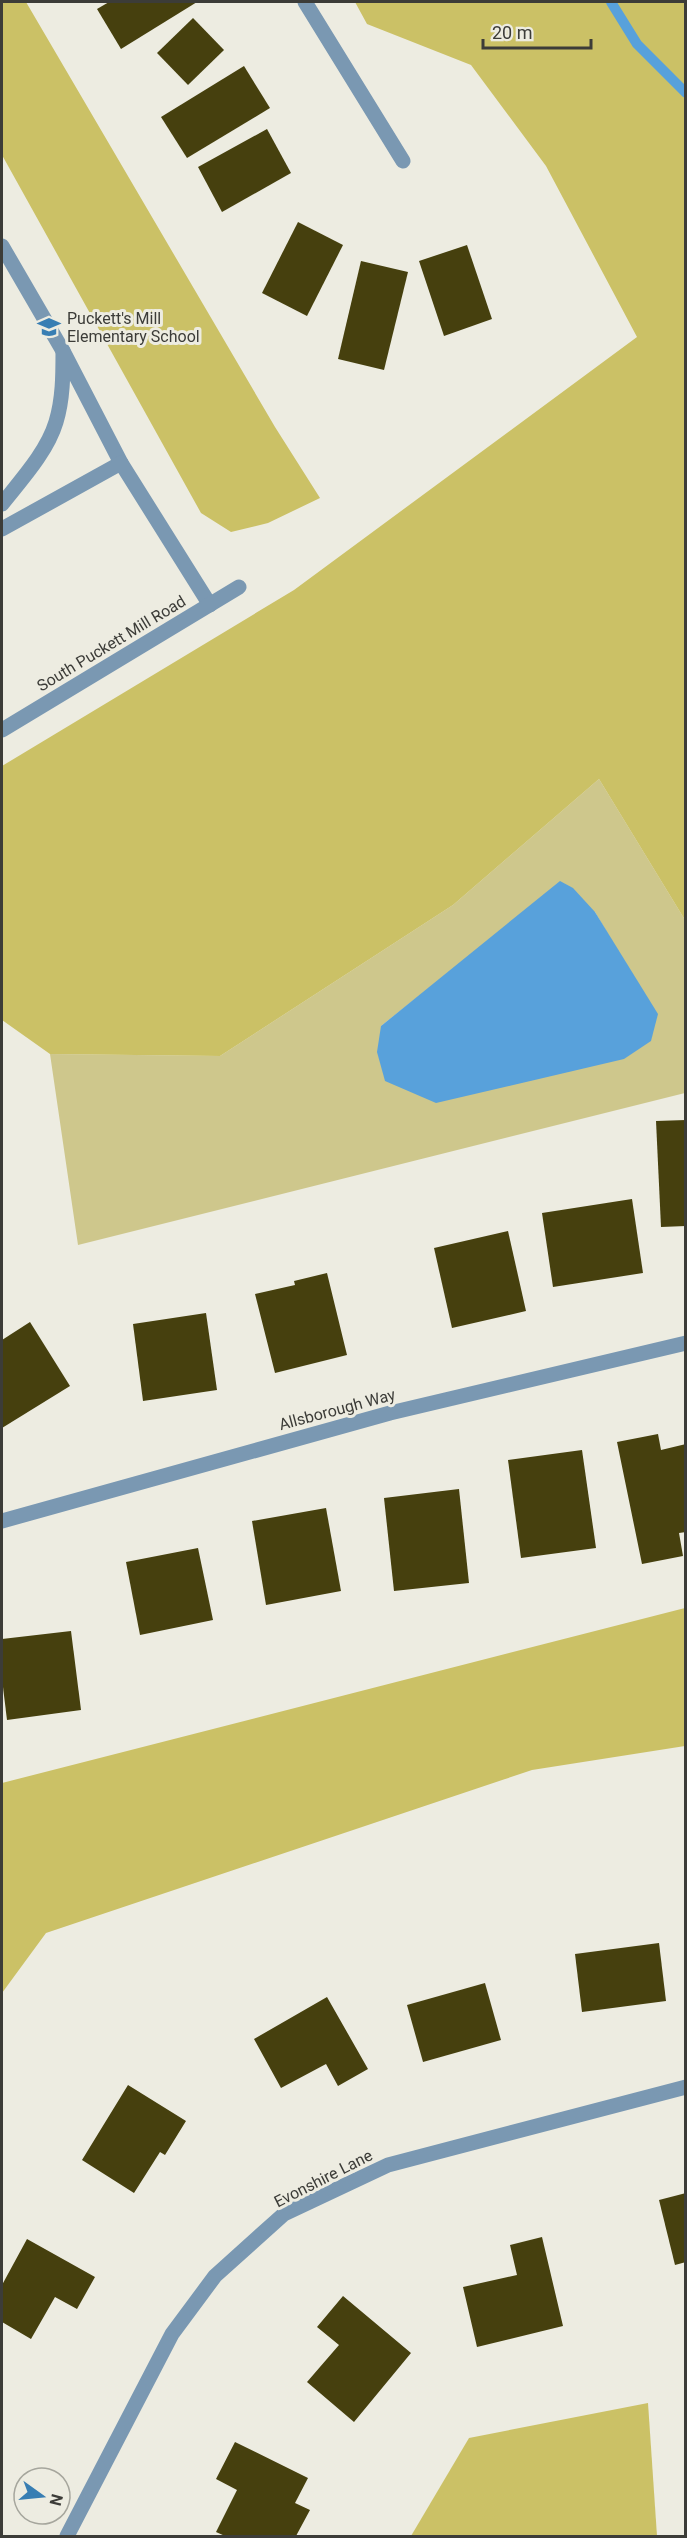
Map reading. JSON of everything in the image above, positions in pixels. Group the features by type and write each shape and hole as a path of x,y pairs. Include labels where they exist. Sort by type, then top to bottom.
{"street":[{"path":"305,2 404,161"},
{"path":"2,246 63,351 121,463 210,605"},
{"path":"2,504 45,447 56,424 62,396 63,351"},
{"path":"2,530 121,463"},
{"name":"South Puckett Mill Road","path":"2,730 239,587"},
{"name":"Allsborough Way","path":"2,1521 390,1413 686,1342"},
{"name":"Evonshire Lane","path":"67,2536 172,2334 215,2277 284,2214 388,2165 686,2087"}],"shaded area":[{"path":"2,2 26,2 275,427 320,498 268,523 231,532 201,513 2,155"},
{"path":"355,2 685,2 685,920 599,779 453,905 220,1056 50,1054 2,1020 2,766 294,590 637,337 546,166 471,65 367,24"},
{"path":"599,779 685,920 685,1093 78,1245 50,1054 220,1056 453,905","holes":["595,912 619,953 381,1026 415,999"]},
{"path":"685,1608 685,1746 532,1770 46,1933 2,1993 2,1783"},
{"path":"648,2403 657,2536 411,2536 469,2438"}],"water":[{"path":"560,881 573,888 595,912 658,1014 651,1041 624,1059 436,1103 385,1081 377,1052 381,1026"}],"building":[{"path":"109,2 197,2 121,49 97,9"},
{"path":"193,18 224,50 188,85 157,53"},
{"path":"244,66 270,108 187,158 161,117"},
{"path":"267,129 291,173 222,212 198,167"},
{"path":"298,222 343,245 307,316 262,293"},
{"path":"467,245 492,319 444,336 419,261"},
{"path":"361,261 408,272 384,370 338,359"},
{"path":"686,1120 686,1226 661,1227 656,1121"},
{"path":"632,1199 643,1273 553,1287 542,1213"},
{"path":"508,1231 526,1311 452,1328 434,1248"},
{"path":"327,1273 347,1355 275,1373 255,1294 295,1285 294,1281"},
{"path":"206,1313 217,1390 143,1401 133,1324"},
{"path":"30,1322 70,1386 2,1428 2,1340"},
{"path":"658,1434 661,1450 686,1444 686,1532 679,1533 683,1556 642,1564 617,1442"},
{"path":"582,1450 596,1548 521,1558 508,1460"},
{"path":"459,1489 469,1583 394,1591 384,1498"},
{"path":"326,1508 341,1591 266,1605 252,1521"},
{"path":"198,1548 213,1620 140,1635 126,1562"},
{"path":"71,1631 81,1710 7,1720 2,1679 2,1639"},
{"path":"659,1943 666,2001 582,2012 575,1954"},
{"path":"485,1983 501,2040 423,2062 407,2005"},
{"path":"327,1997 368,2069 338,2086 326,2064 281,2088 254,2039"},
{"path":"128,2085 186,2121 165,2155 160,2152 134,2193 82,2160"},
{"path":"686,2193 686,2262 675,2265 659,2200"},
{"path":"542,2237 563,2326 477,2347 463,2287 517,2275 510,2245"},
{"path":"27,2239 95,2277 77,2309 55,2297 31,2339 2,2322 2,2285"},
{"path":"343,2296 411,2353 354,2422 307,2382 339,2345 317,2327"},
{"path":"235,2442 308,2478 295,2503 310,2510 296,2536 225,2536 216,2532 237,2490 216,2479"}],"waterway":[{"path":"611,2 637,44 686,93"}],"place":[{"name":"Puckett's Mill Elementary School","path":"49,327"}]}
